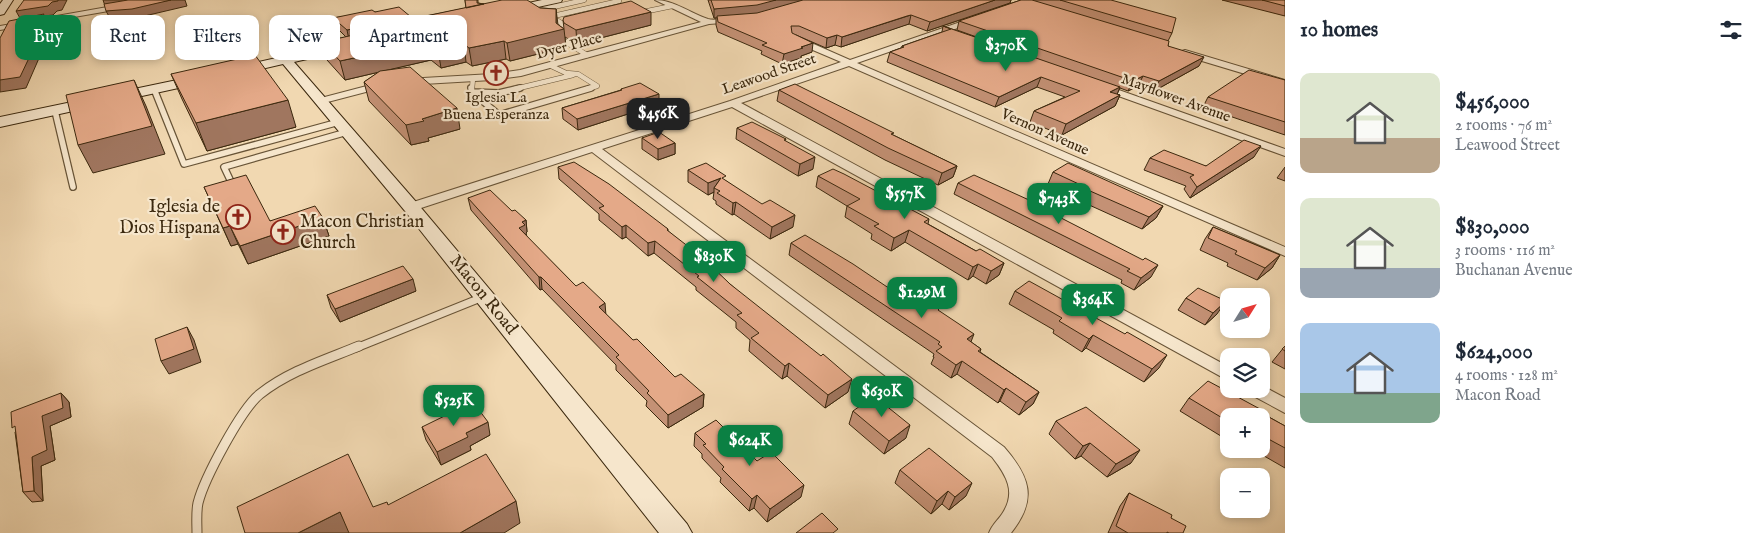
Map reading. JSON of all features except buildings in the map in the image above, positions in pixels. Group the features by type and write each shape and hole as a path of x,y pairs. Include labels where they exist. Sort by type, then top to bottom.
{"main road":[{"path":"500,13 527,10 557,0"},
{"path":"0,122 286,60"},
{"name":"Macon Road","path":"286,60 412,207 677,533"}],"street":[{"path":"0,28 160,0"},
{"path":"659,0 709,22"},
{"name":"Leawood Street","path":"412,207 733,102 987,15"},
{"name":"Dyer Place","path":"320,100 395,83 509,75 549,66 709,22 747,19"},
{"path":"943,30 962,37"},
{"name":"Vernon Avenue","path":"794,39 1285,252"},
{"path":"1172,49 1285,83"},
{"name":"Mayflower Avenue","path":"1091,83 1285,153"},
{"path":"733,102 1220,370"},
{"path":"592,147 988,442 1008,462 1019,483 1020,498 1016,512 999,533"},
{"path":"1270,398 1285,406"}],"lane":[{"path":"527,10 584,0"},
{"path":"571,22 563,24 558,21 542,20 618,1 625,4"},
{"path":"638,10 644,13 672,6"},
{"path":"563,24 560,33 561,39 587,55"},
{"path":"473,78 472,92 499,115 597,86 578,74 566,73 549,66"},
{"path":"472,92 499,93 578,74"},
{"path":"154,89 184,164 343,127"},
{"path":"55,111 73,187"},
{"path":"237,193 224,168 343,127"},
{"path":"197,533 198,503 217,460 240,418 259,395 297,371 484,296"}],"place":[{"name":"Iglesia La Buena Esperanza","path":"496,73"},
{"name":"Iglesia de Dios Hispana","path":"238,217"},
{"name":"Macon Christian Church","path":"283,232"}]}
